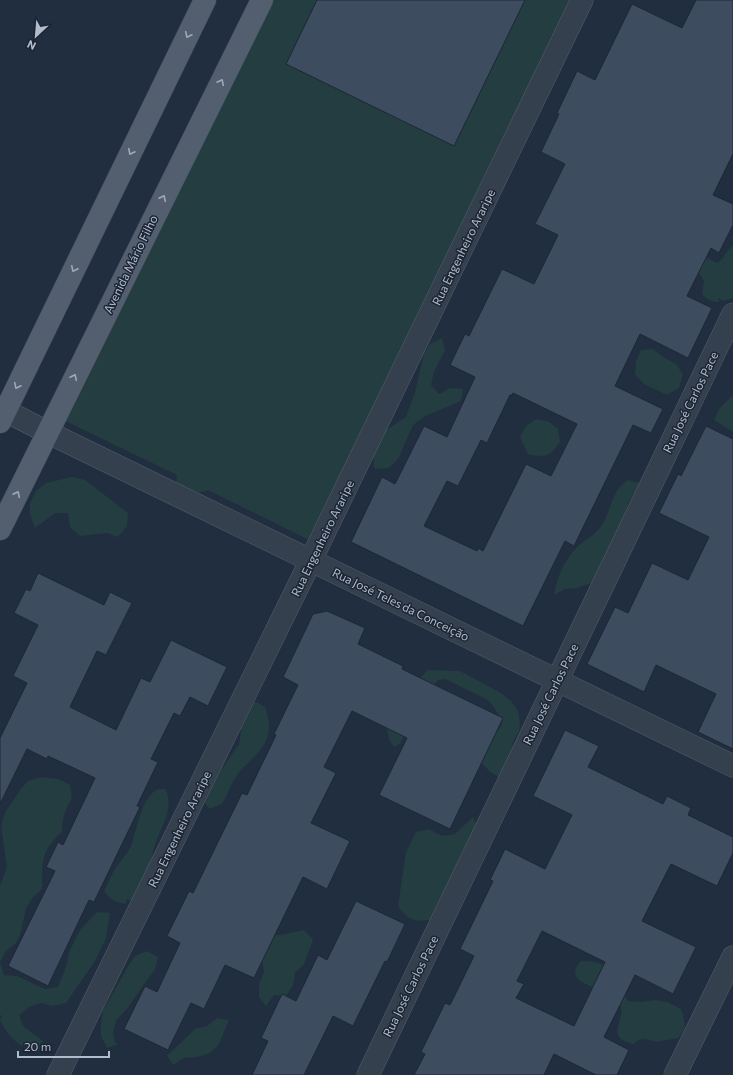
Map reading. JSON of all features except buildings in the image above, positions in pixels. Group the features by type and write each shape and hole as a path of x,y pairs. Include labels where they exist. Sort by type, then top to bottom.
{"main road":[{"path":"2,414 205,0"},
{"name":"Avenida Mário Filho","path":"0,529 262,0"}],"street":[{"name":"Rua Engenheiro Araripe","path":"58,1075 312,560 582,0"},
{"name":"Rua José Carlos Pace","path":"368,1075 733,314"},
{"name":"Rua José Teles da Conceição","path":"2,414 47,432 733,766"},
{"path":"675,1075 733,957"}],"green space":[{"path":"269,0 575,0 313,542 208,490 196,493 184,489 176,485 177,475 61,419"},
{"path":"733,245 733,298 724,301 718,298 719,302 714,302 702,294 704,281 697,270 701,255 717,263"},
{"path":"442,338 445,350 434,372 431,385 439,394 450,388 463,389 461,401 425,416 413,425 398,459 389,468 375,469 373,452 386,430 406,417 415,392 424,354 430,344"},
{"path":"653,349 663,357 676,364 683,374 679,388 667,395 644,384 635,374 636,361 641,350"},
{"path":"733,395 733,432 714,420 719,409"},
{"path":"537,419 549,422 558,429 560,442 553,451 543,456 528,454 520,437 526,426"},
{"path":"72,477 85,480 128,513 127,526 118,537 107,533 80,536 70,527 68,513 55,513 35,528 30,515 30,503 36,491 46,483"},
{"path":"628,480 640,483 628,504 626,517 600,578 577,588 565,589 554,595 560,573 568,559 577,547 600,528 616,492"},
{"path":"428,670 460,671 501,693 511,701 518,711 520,723 519,731 513,742 509,762 499,777 492,773 482,763 478,756 488,737 499,729 502,723 493,705 488,700 445,679 438,680 434,685 400,743 395,747 390,742 386,727 419,679"},
{"path":"255,701 265,707 269,723 268,736 262,748 237,775 222,804 209,809 202,798 239,744 241,731 239,718"},
{"path":"41,777 58,779 70,785 72,798 64,815 62,832 46,851 42,872 42,889 33,897 26,908 21,932 16,943 6,951 0,962 0,886 7,867 1,826 5,813 20,790 28,781"},
{"path":"158,789 165,789 169,803 166,818 153,852 152,870 149,882 132,901 126,899 126,904 119,903 104,891 115,869 130,848 140,816 147,800"},
{"path":"473,817 478,828 470,853 453,871 453,885 435,919 418,921 406,916 398,906 406,852 416,832 429,829 442,836 455,834"},
{"path":"97,912 110,913 106,938 95,961 66,1003 53,1006 41,1003 29,1007 19,1015 23,1026 43,1041 38,1053 25,1048 15,1041 7,1032 0,1020 2,1016 0,1015 0,962 4,975 17,976 45,989 58,987 67,964 69,952 80,930"},
{"path":"304,930 313,940 304,964 295,973 293,985 286,996 274,995 266,1006 259,997 259,984 264,972 262,960 267,933 280,935"},
{"path":"147,951 158,957 155,969 126,1010 117,1019 113,1031 115,1043 119,1044 107,1048 101,1036 103,1011 135,956"},
{"path":"581,961 601,964 619,973 625,996 628,1001 641,1002 656,1000 668,1002 681,1009 685,1027 682,1033 678,1038 657,1042 645,1039 639,1040 633,1044 623,1040 617,1030 621,1006 609,994 583,983 578,979 575,974 576,968"},
{"path":"217,1018 229,1020 219,1044 210,1053 197,1057 184,1058 173,1065 167,1056 195,1029 207,1026"}]}
